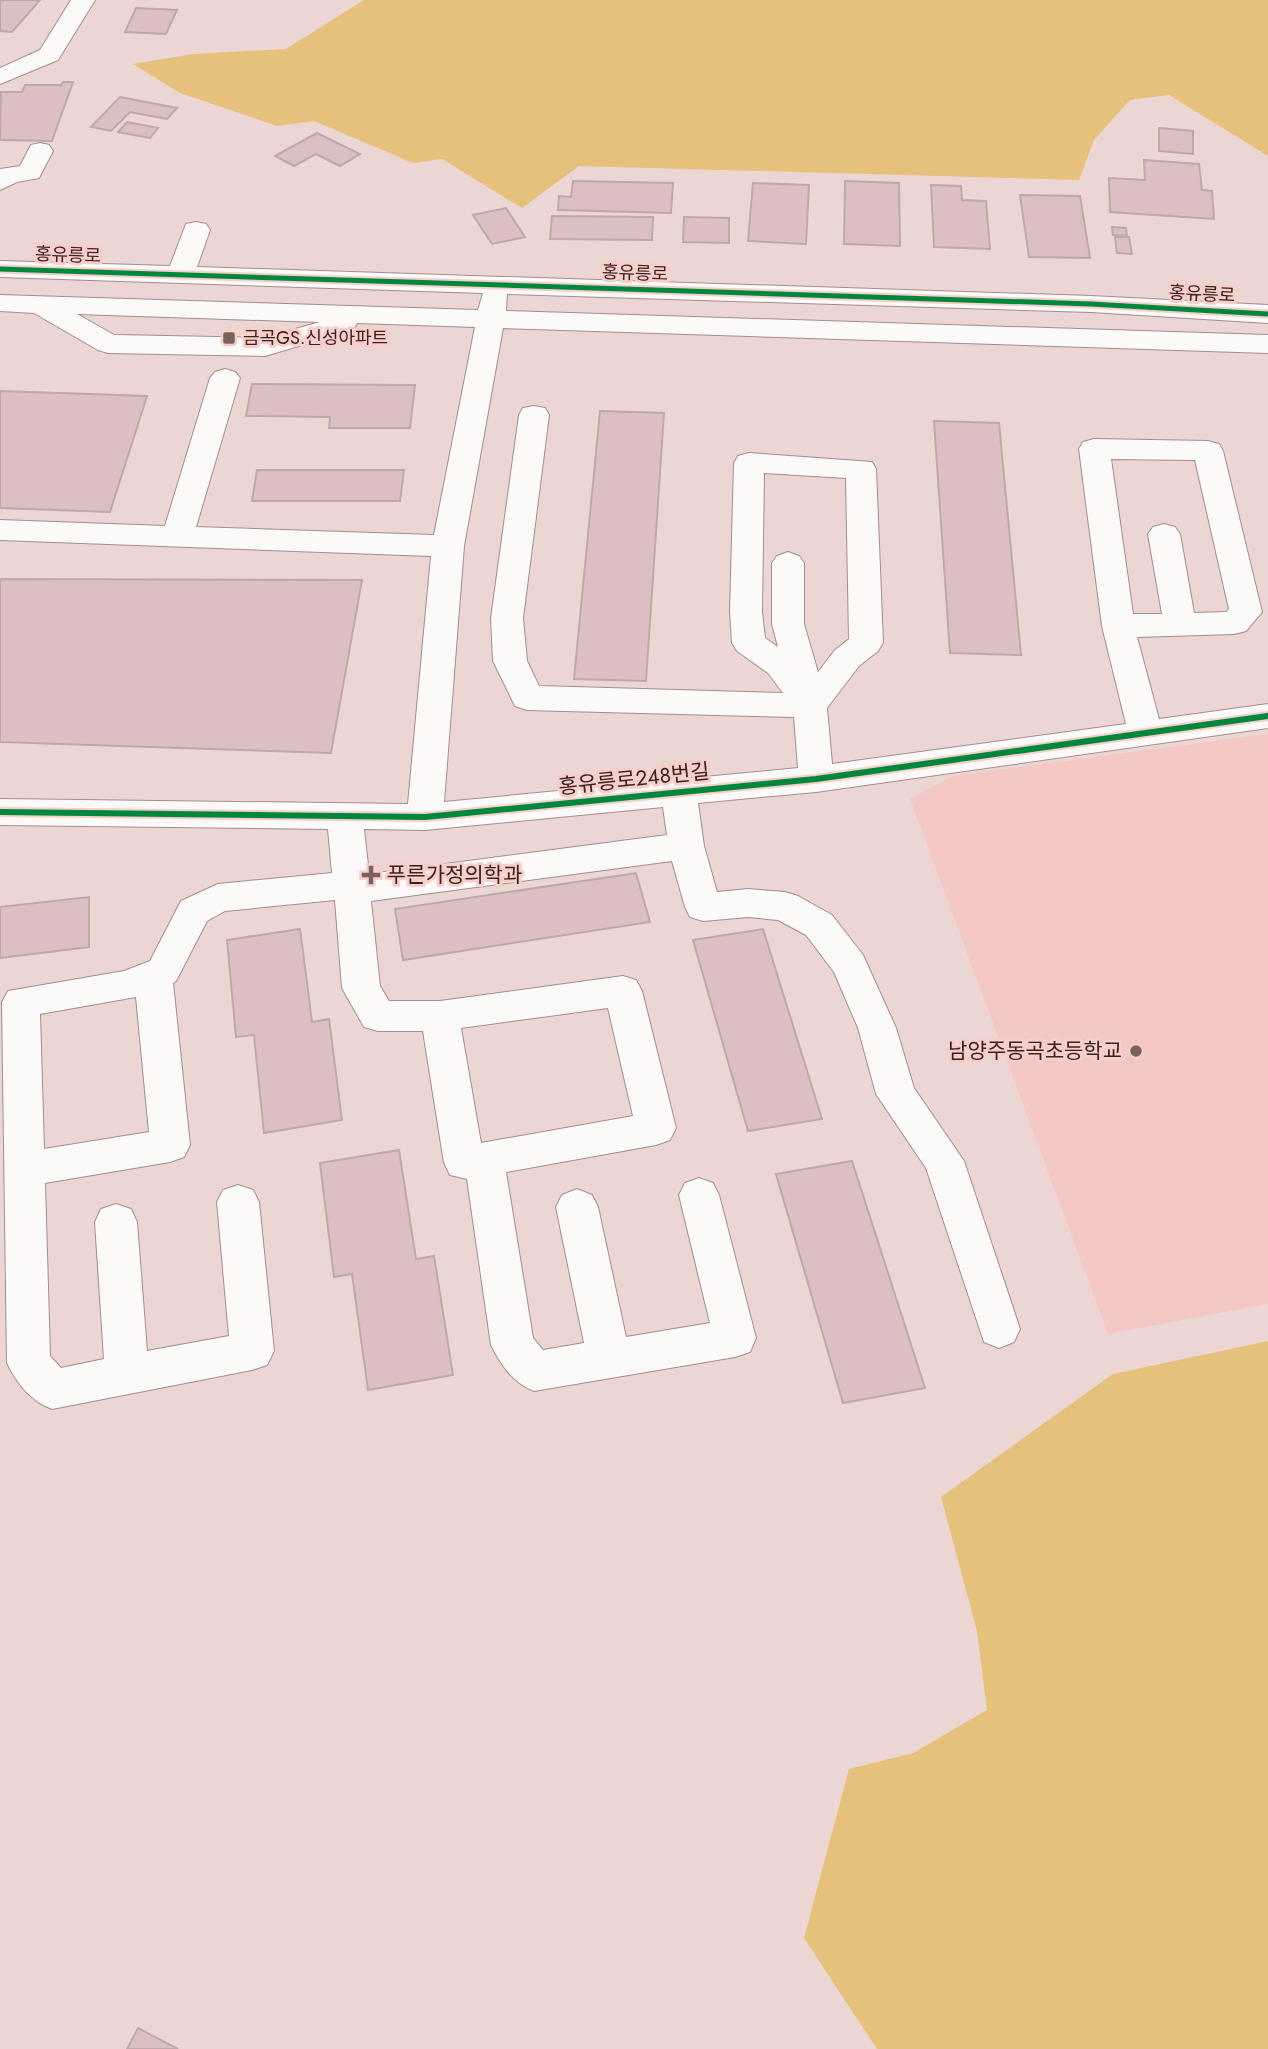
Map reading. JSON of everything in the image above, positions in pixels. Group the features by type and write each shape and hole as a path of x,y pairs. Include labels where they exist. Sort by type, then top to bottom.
{"street":[{"path":"0,77 49,55 83,0"},
{"path":"0,182 9,175 30,172 40,151"},
{"path":"181,274 196,230"},
{"name":"홍유릉로","path":"0,269 1091,304 1268,314"},
{"path":"425,817 448,546 497,283"},
{"path":"0,303 41,304 108,344 265,347 379,314 1268,344"},
{"path":"178,537 225,378"},
{"path":"534,415 506,618 510,661 527,698 810,706"},
{"path":"1118,626 1234,623 1247,612 1208,451 1094,449 1118,626 1144,733"},
{"path":"749,463 861,469 866,643 847,658 810,706 780,664 749,643 746,612 749,463"},
{"path":"0,530 448,546"},
{"path":"1164,534 1180,623"},
{"path":"788,564 788,624 810,706 816,779"},
{"name":"홍유릉로248번길","path":"0,812 425,817 816,779 1268,716"},
{"path":"679,793 686,846 703,906 748,903 785,906 819,925 850,965 877,1028 896,1094 944,1161 999,1329"},
{"path":"345,818 361,988 378,1016 440,1016 623,991 656,1128 464,1163 440,1016"},
{"path":"238,1202 252,1351 52,1389 29,1363 24,1170 10,1003 128,985 163,971 194,911 218,898 352,888 686,846"},
{"path":"24,1170 170,1145 153,975"},
{"path":"484,1159 513,1345 534,1371 735,1338 699,1195"},
{"path":"577,1207 609,1358"},
{"path":"117,1222 127,1375"}],"shaded area":[{"path":"364,0 1268,0 1268,156 1169,95 1130,100 1094,140 1079,180 579,166 522,208 442,159 413,163 314,121 277,126 180,93 133,64 193,54 286,49"},
{"name":"남양주동곡초등학교","path":"1268,734 1268,1304 1108,1334 910,799 952,776"},
{"path":"1268,1341 1268,2049 877,2049 804,1938 849,1769 913,1753 987,1710 977,1631 941,1497 1113,1374"}],"building":[{"path":"0,0 40,0 12,32 0,31"},
{"path":"136,8 177,10 166,34 125,32"},
{"path":"63,82 73,82 52,141 0,140 1,92 22,92 25,85 61,85"},
{"path":"120,97 177,108 167,119 130,112 111,131 91,127"},
{"path":"127,122 158,128 150,138 118,132"},
{"path":"1159,128 1193,131 1193,154 1159,151"},
{"path":"317,133 360,154 340,166 316,154 294,166 275,156"},
{"path":"1144,160 1199,164 1202,190 1212,191 1214,219 1110,212 1109,178 1145,180"},
{"path":"573,181 673,183 671,213 558,210 559,196 571,197"},
{"path":"845,181 899,183 900,246 844,244"},
{"path":"753,183 809,185 806,244 748,241"},
{"path":"931,185 961,186 962,200 986,201 990,249 934,247"},
{"path":"1020,195 1080,196 1090,258 1029,257"},
{"path":"506,208 525,237 492,244 473,215"},
{"path":"552,216 653,217 652,240 550,239"},
{"path":"684,217 729,218 729,243 683,242"},
{"path":"1112,227 1126,228 1127,236 1113,235"},
{"path":"1115,237 1129,237 1132,254 1117,253"},
{"path":"252,384 415,385 410,428 329,428 330,417 246,416"},
{"path":"0,391 147,396 110,512 0,508"},
{"path":"600,411 664,413 646,681 574,679"},
{"path":"934,421 999,423 1021,655 950,653"},
{"path":"257,470 404,470 400,501 252,501"},
{"path":"0,579 362,580 331,753 0,742"},
{"path":"636,873 650,922 403,960 395,909"},
{"path":"89,897 89,947 0,958 0,907"},
{"path":"300,929 312,1022 329,1019 342,1120 264,1133 254,1035 236,1037 227,940"},
{"path":"763,929 822,1119 748,1131 693,940"},
{"path":"399,1150 416,1259 434,1256 453,1375 368,1390 352,1274 334,1277 320,1163"},
{"path":"852,1161 925,1388 843,1403 776,1174"},
{"path":"138,2028 178,2049 127,2049"}],"cycle path":[{"path":"0,269 1091,304 1268,314"},
{"path":"0,812 425,817 816,779 1268,716"}],"place":[{"name":"금곡GS.신성아파트","path":"229,338"},
{"name":"푸른가정의학과","path":"371,875"},
{"name":"남양주동곡초등학교","path":"1136,1051"}]}
